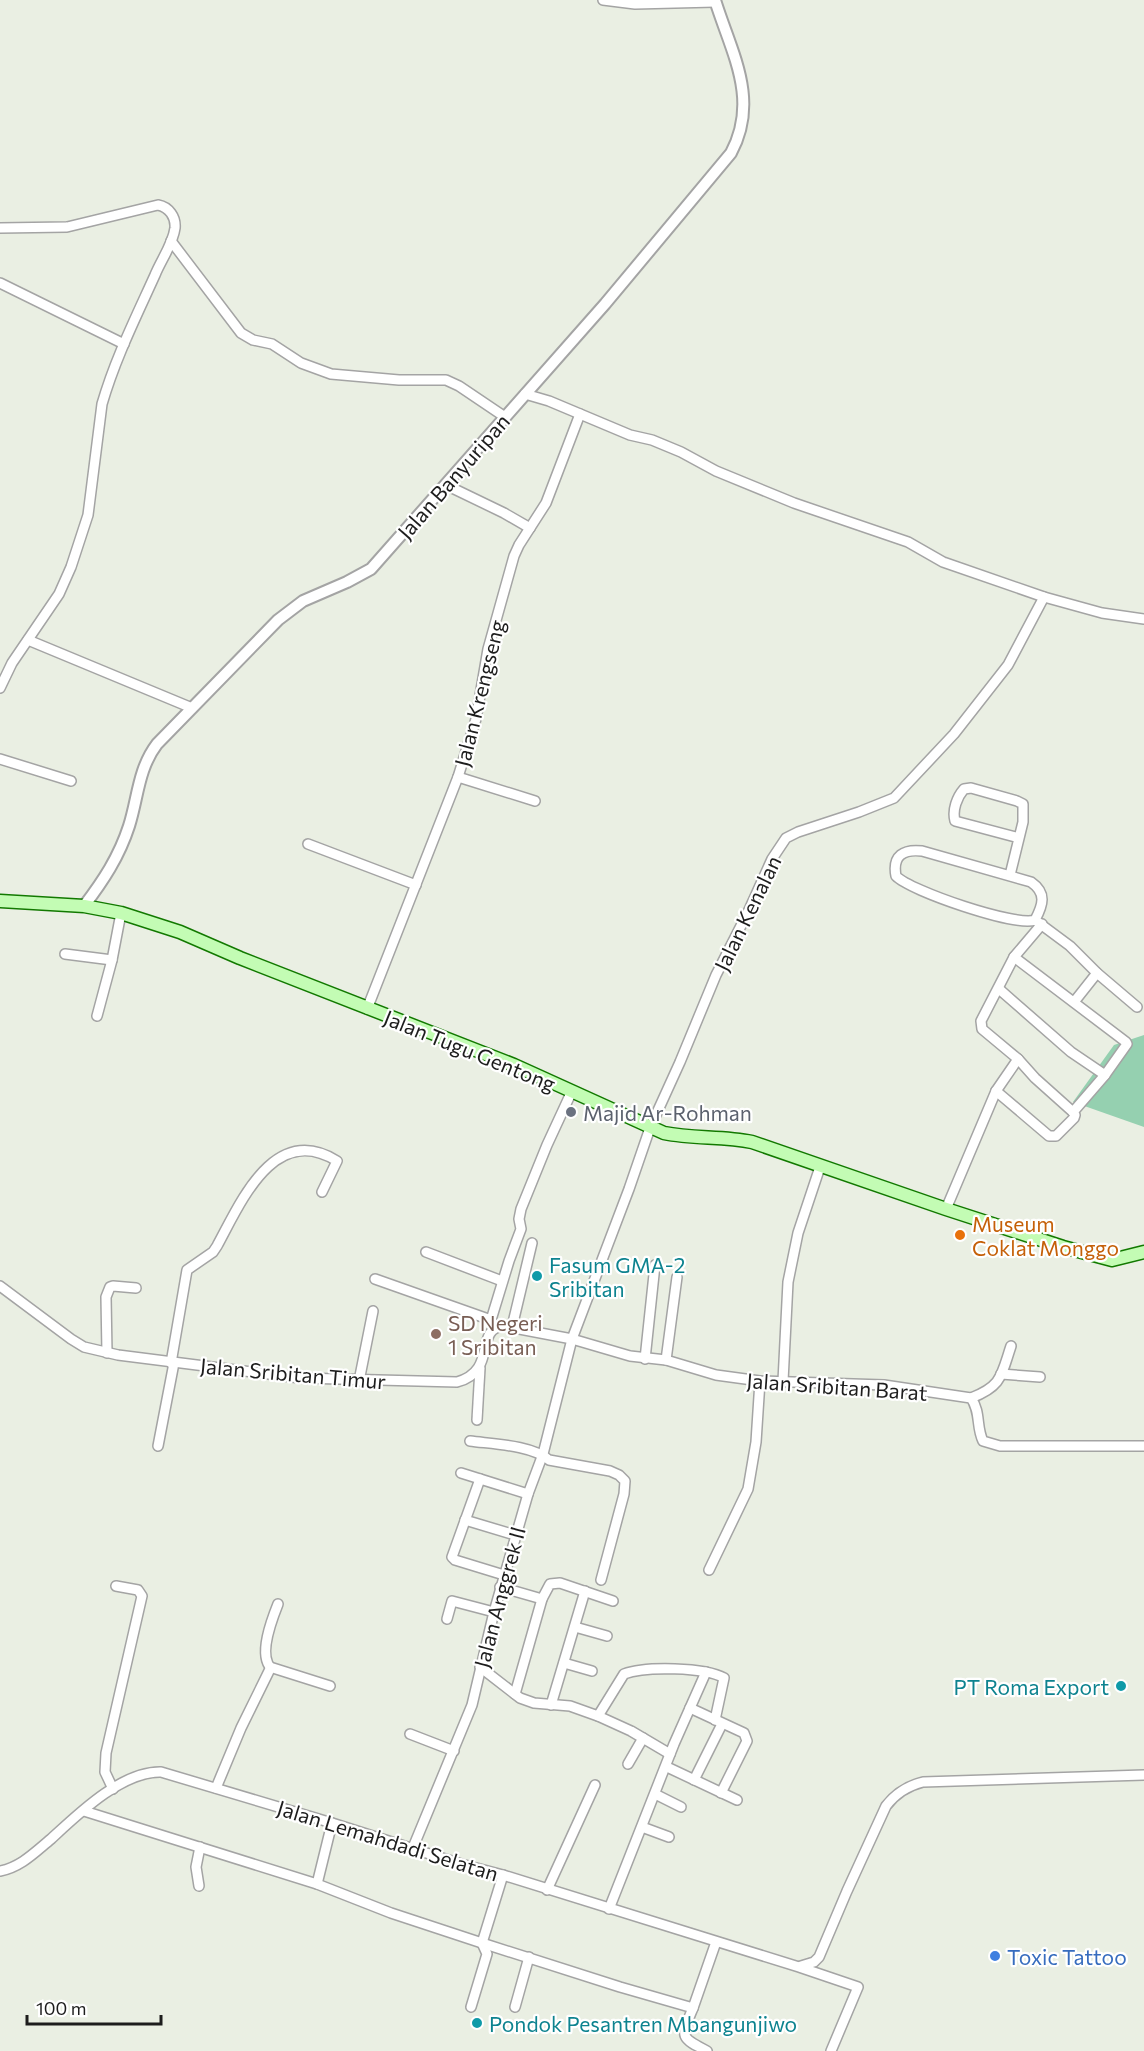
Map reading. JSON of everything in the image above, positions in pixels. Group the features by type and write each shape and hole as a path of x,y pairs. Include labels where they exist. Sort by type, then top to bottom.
{"main road":[{"name":"Jalan Tugu Gentong","path":"0,901 84,906 121,914 180,932 367,1009 504,1061 650,1128 679,1136 727,1137 752,1142 946,1209 1063,1247 1112,1260 1144,1252"}],"street":[{"path":"603,0 635,4 715,1"},
{"name":"Jalan Banyuripan","path":"84,906 106,878 118,857 130,825 147,757 157,744 278,620 303,601 371,569 663,236 731,153 742,123 743,89 730,40 715,1"},
{"path":"0,228 67,226 158,205 165,207 173,216 175,230 124,344 102,404 94,481 86,524 71,567 59,594 12,663 0,688"},
{"path":"171,241 241,333 253,340 272,344 301,363 331,374 399,380 446,380 459,386 505,417"},
{"path":"0,283 124,344"},
{"path":"525,394 549,401 630,435 652,440 681,452 716,471 794,503 908,542 943,562 1044,597 1102,613 1144,619"},
{"name":"Jalan Krengseng","path":"367,1009 458,777 476,719 488,649 514,556 546,503 580,414"},
{"path":"446,485 530,528"},
{"name":"Jalan Kenalan","path":"572,1339 650,1128 725,953 749,910 780,845 786,838 798,832 867,810 894,798 954,734 1008,665 1044,597"},
{"path":"28,640 192,708"},
{"path":"0,759 71,781"},
{"path":"458,777 535,801"},
{"path":"1010,875 1019,838 1024,814 1024,807 1021,803 967,787 962,791 954,816 956,821 1019,838"},
{"path":"308,844 416,885"},
{"path":"996,1091 1049,1136 1053,1137 1075,1115 1018,1059 981,1027 981,1021 1014,957 1038,922 1042,894 1040,889 1031,882 1010,875 912,850 901,853 895,871 897,878 905,884 950,902 1011,920 1038,922 1070,946 1137,1007"},
{"path":"98,1016 121,914"},
{"path":"65,954 112,960"},
{"path":"1014,957 1126,1042 1125,1048 1105,1075 1073,1112"},
{"path":"1074,1002 1097,973"},
{"path":"999,988 1071,1052 1105,1075"},
{"path":"946,1209 996,1091 1018,1059"},
{"path":"477,1420 480,1368 493,1324 502,1281 521,1228 519,1219 521,1209 572,1091"},
{"path":"159,1446 188,1270 218,1246 252,1184 278,1158 295,1153 315,1152 338,1161 322,1192"},
{"path":"783,1381 789,1282 798,1233 820,1167"},
{"path":"512,1327 531,1243"},
{"path":"426,1252 502,1281"},
{"path":"508,1261 526,1266"},
{"path":"645,1359 655,1265"},
{"path":"666,1360 677,1277"},
{"path":"375,1279 493,1324 572,1339"},
{"name":"Jalan Sribitan Timur","path":"0,1286 84,1347 107,1353 300,1378 359,1381 457,1382 467,1379 480,1368"},
{"path":"107,1353 106,1296 108,1290 113,1286 136,1288"},
{"path":"359,1381 372,1311"},
{"name":"Jalan Sribitan Barat","path":"572,1339 606,1350 645,1359 666,1360 716,1375 760,1381 884,1385 971,1398"},
{"name":"Jalan Anggrek II","path":"412,1850 472,1705 500,1587 528,1494 543,1454 572,1339"},
{"path":"1011,1346 996,1384 987,1392 971,1398 978,1410 980,1436 983,1441 989,1444 1020,1447 1144,1446"},
{"path":"1001,1374 1040,1377"},
{"path":"709,1570 748,1489 756,1442 760,1381"},
{"path":"470,1441 525,1449 543,1454 549,1460 610,1471 625,1481 624,1494 601,1580"},
{"path":"460,1473 528,1494"},
{"path":"480,1479 452,1557 454,1560 504,1575"},
{"path":"465,1520 515,1535"},
{"path":"515,1694 542,1599 550,1584 556,1582 613,1601"},
{"path":"113,1789 105,1772 106,1753 142,1596 138,1590 116,1586"},
{"path":"500,1587 542,1599"},
{"path":"551,1706 585,1591"},
{"path":"447,1619 452,1601 494,1612"},
{"path":"278,1604 270,1625 265,1658 271,1668 330,1686"},
{"path":"575,1627 607,1636"},
{"path":"564,1663 592,1671"},
{"path":"480,1667 515,1694 534,1703 570,1706 598,1716 670,1754"},
{"path":"216,1788 271,1668"},
{"path":"598,1716 609,1701 618,1682 627,1673 659,1669 706,1672 724,1678 718,1722 694,1780"},
{"path":"609,1909 667,1767 670,1754 706,1672"},
{"path":"690,1708 744,1733 747,1741 721,1793"},
{"path":"410,1734 454,1751"},
{"path":"628,1764 643,1738"},
{"path":"667,1767 737,1800"},
{"name":"Jalan Lemahdadi Selatan","path":"0,1871 13,1868 32,1855 113,1789 139,1774 161,1772 332,1823 412,1850 503,1875 858,1987 831,2051"},
{"path":"799,1967 808,1965 819,1957 886,1806 892,1798 911,1785 923,1782 1144,1775"},
{"path":"547,1890 595,1785"},
{"path":"655,1794 681,1807"},
{"path":"84,1811 317,1884 391,1913 482,1943 693,2008"},
{"path":"317,1884 332,1823"},
{"path":"642,1827 669,1837"},
{"path":"199,1886 196,1866 200,1847"},
{"path":"471,2007 487,1954 482,1943 503,1875"},
{"path":"707,2051 687,2041 684,2037 684,2029 716,1942"},
{"path":"515,2007 529,1957"}],"green space":[{"path":"1144,1035 1144,1127 1073,1102 1114,1045"}],"place":[{"name":"Majid Ar-Rohman","path":"571,1112"},
{"name":"Museum Coklat Monggo","path":"960,1235"},
{"name":"Fasum GMA-2 Sribitan","path":"537,1276"},
{"name":"SD Negeri 1 Sribitan","path":"436,1334"},
{"name":"PT Roma Export","path":"1121,1686"},
{"name":"Toxic Tattoo","path":"995,1956"},
{"name":"Pondok Pesantren Mbangunjiwo","path":"477,2023"}]}
